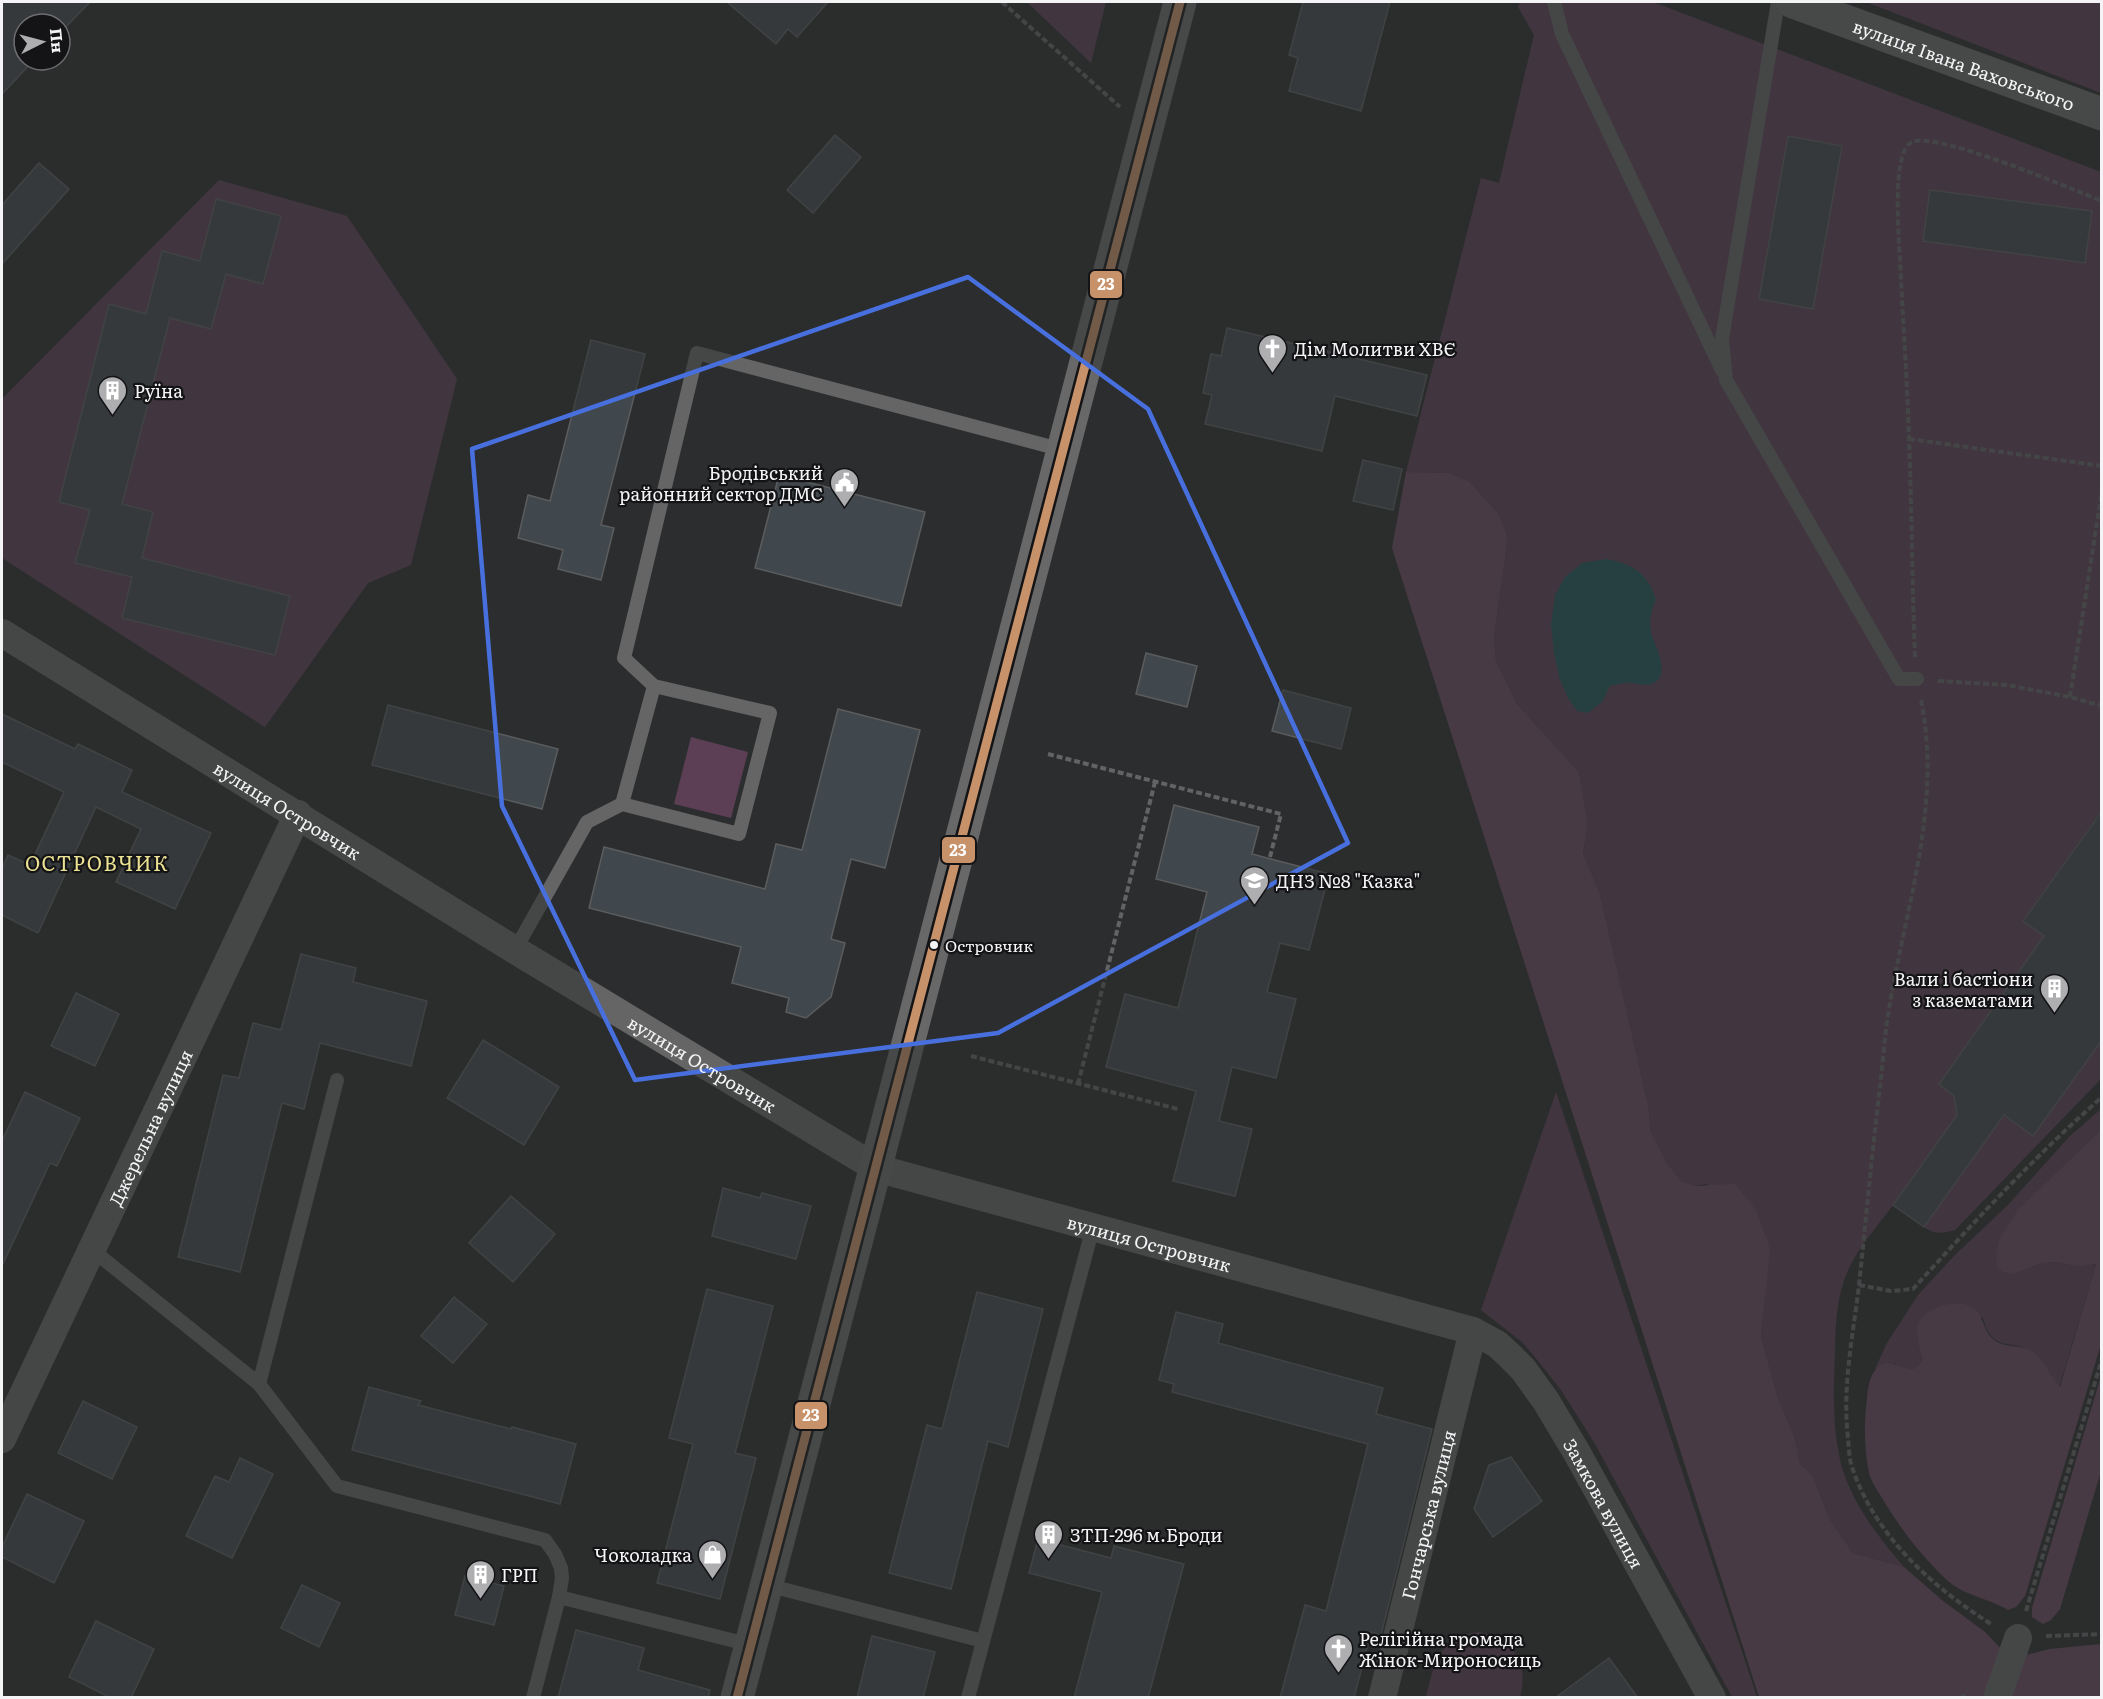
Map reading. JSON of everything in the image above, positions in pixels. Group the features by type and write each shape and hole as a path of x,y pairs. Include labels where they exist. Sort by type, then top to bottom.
{"main road":[{"path":"738,1698 1180,2"},
{"name":"вулиця Івана Ваховського","path":"1793,2 2102,114"}],"street":[{"name":"вулиця Островчик","path":"2,633 515,950 876,1168 1473,1331"},
{"name":"Джерельна вулиця","path":"2,1439 298,814"},
{"name":"Гончарська вулиця","path":"1382,1698 1473,1331"},
{"name":"Замкова вулиця","path":"1473,1331 1497,1344 1510,1356 1523,1369 1546,1401 1585,1467 1712,1698"},
{"path":"1997,1698 2018,1638"}],"lane":[{"path":"1554,2 1562,34 1726,380 1899,679 1917,679"},
{"path":"1726,380 1722,339 1778,2"},
{"path":"515,950 586,822 622,804 739,834 770,713 654,686 624,658 697,352 1063,450"},
{"path":"622,804 654,686"},
{"path":"259,1384 337,1080"},
{"path":"968,1698 1093,1227"},
{"path":"91,1249 259,1384 337,1486 545,1540 561,1568 559,1597 532,1698"},
{"path":"767,1585 983,1641"},
{"path":"559,1597 750,1646"}],"path":[{"path":"1002,2 1146,131"},
{"path":"2102,201 2014,166 1960,149 1922,141 1912,142 1905,148 1899,168 1899,236 1909,439 1912,581 1917,679 1924,715 1929,764 1917,870 1889,1005 1847,1378 1846,1421 1851,1464 1861,1491 1875,1516 1909,1561 1948,1594 1990,1623 2018,1638 2059,1634 2102,1634"},
{"path":"1909,439 2102,466"},
{"path":"2070,697 2102,490"},
{"path":"1917,679 2007,685 2070,697 2102,706"},
{"path":"1048,754 1281,814 1270,857"},
{"path":"1078,1084 1155,782"},
{"path":"971,1056 1178,1109"},
{"path":"1859,1285 1891,1291 1913,1289 2061,1133 2102,1097"},
{"path":"2018,1638 2102,1359"}],"highlighted area":[{"path":"968,277 1148,409 1348,843 998,1033 635,1080 502,806 472,449"}],"shaded area":[{"path":"1027,2 1106,2 1091,63"},
{"path":"1520,2 1653,2 2101,172 2101,811 2023,920 2044,936 1939,1084 1965,1104 1859,1251 1845,1278 1838,1309 1834,1412 1839,1457 1854,1497 1869,1522 1904,1567 1853,1553 1829,1518 1813,1476 1800,1464 1794,1436 1778,1398 1761,1337 1765,1295 1707,1184 1694,1186 1680,1180 1667,1163 1651,1132 1648,1105 1600,894 1583,853 1588,826 1579,772 1517,704 1496,661 1494,636 1508,538 1499,514 1469,481 1449,473 1406,472 1481,178 1499,183 1534,35 1518,7"},
{"path":"1866,2 2101,2 2101,93"},
{"path":"219,180 347,216 457,379 411,565 368,583 265,727 2,558 2,399"},
{"path":"1406,472 1449,473 1469,481 1499,514 1508,538 1494,636 1496,661 1517,704 1579,772 1588,826 1583,853 1600,894 1648,1105 1651,1132 1667,1163 1680,1180 1694,1186 1735,1184 1756,1210 1770,1249 1761,1337 1778,1398 1794,1436 1800,1464 1813,1476 1829,1518 1853,1553 1904,1567 1943,1601 1985,1632 2011,1659 2050,1649 2101,1644 2101,1697 1759,1697 1392,548"},
{"path":"691,737 748,752 731,818 674,804"},
{"path":"2101,999 2101,1079 1955,1230 1939,1233 1924,1227 1996,1126"},
{"path":"1556,1092 1757,1697 1732,1697 1594,1442 1561,1390 1522,1342 1481,1310"},
{"path":"2101,1109 2101,1130 2041,1189 2014,1274 2041,1263 2057,1262 2078,1267 2096,1264 2059,1388 2045,1365 2034,1353 2026,1348 2004,1343 1992,1337 1983,1318 1942,1307 1935,1309 1917,1330 1922,1361 1914,1369 1907,1370 1895,1364 1875,1369 1887,1343 1918,1295 1954,1256 2009,1204 2069,1137"},
{"path":"2101,1130 2101,1344 2025,1596 2016,1607 2008,1610 1961,1590 1947,1580 1918,1550 1886,1505 1872,1480 1867,1463 1865,1427 1868,1389 1873,1374 1879,1366 1892,1364 1914,1369 1922,1361 1917,1334 1921,1319 1934,1309 1959,1303 1977,1311 1987,1331 1997,1342 2027,1349 2037,1355 2060,1387 2096,1264 2078,1267 2057,1262 2041,1263 2014,1274 2003,1272 1997,1266 1996,1255 1999,1240 2018,1210"},
{"path":"2101,1376 2101,1471 2060,1609 2051,1620 2043,1624 2032,1617 2032,1608"},
{"path":"1478,1632 1501,1639 1516,1654 1522,1673 1520,1697 1426,1697 1432,1673 1446,1646 1464,1635"}],"water":[{"path":"1606,559 1632,567 1649,583 1656,600 1650,628 1662,667 1658,680 1652,684 1624,683 1610,686 1602,702 1588,713 1577,711 1560,680 1551,624 1555,595 1565,577 1582,563"}],"building":[{"path":"2,2 90,2 72,21 72,12 12,12 12,72 23,72 2,94"},
{"path":"727,2 828,2 797,37 788,29 776,44"},
{"path":"1303,2 1390,2 1361,111 1289,91 1298,58 1289,55"},
{"path":"835,135 861,157 813,213 787,190"},
{"path":"1788,136 1842,146 1813,309 1759,299"},
{"path":"39,163 69,189 2,264 2,205"},
{"path":"1930,190 2092,211 2085,263 1923,241"},
{"name":"Руїна","path":"216,199 281,216 263,284 226,274 211,329 170,318 122,504 153,512 142,558 290,596 275,655 122,618 132,577 75,563 90,510 59,502 109,304 146,314 162,251 200,261"},
{"name":"Дім Молитви ХВЄ","path":"1227,328 1427,375 1417,416 1335,396 1322,451 1205,424 1212,395 1203,393 1211,354 1221,356"},
{"path":"591,340 645,354 601,525 614,528 601,580 558,569 563,550 518,538 528,495 550,501"},
{"path":"1363,460 1402,469 1393,510 1353,501"},
{"path":"779,475 925,512 901,606 755,568"},
{"path":"1146,653 1197,666 1187,707 1136,694"},
{"path":"1283,690 1351,708 1341,749 1272,731"},
{"path":"388,705 558,749 542,809 372,765"},
{"path":"838,709 920,730 885,868 851,859 831,939 845,943 831,997 806,1018 786,1012 789,998 732,983 741,947 589,908 604,847 765,889 776,844 802,850"},
{"path":"2,714 75,749 78,744 132,770 122,792 211,833 175,909 116,882 141,829 96,807 38,933 2,915 2,869 8,855 30,865 64,792 2,762"},
{"path":"1174,805 1259,827 1252,854 1329,874 1309,950 1280,943 1267,992 1296,999 1276,1078 1232,1067 1219,1121 1252,1129 1235,1196 1173,1181 1196,1091 1106,1067 1125,994 1178,1008 1207,892 1156,879"},
{"path":"2102,811 2102,1040 2033,1136 2004,1115 1924,1227 1893,1205 1957,1115 1954,1096 1939,1084 2044,936 2023,921"},
{"path":"301,954 356,968 353,982 427,1001 411,1066 320,1043 304,1109 282,1103 240,1272 178,1257 223,1075 239,1078 253,1023 281,1030"},
{"path":"76,993 119,1014 95,1066 51,1046"},
{"path":"483,1040 559,1087 524,1145 447,1098"},
{"path":"25,1092 80,1118 57,1166 50,1163 2,1266 2,1141"},
{"path":"723,1188 760,1198 762,1193 811,1206 796,1259 712,1236"},
{"path":"511,1196 555,1234 513,1282 469,1243"},
{"path":"707,1289 773,1306 735,1453 756,1458 720,1599 657,1583 693,1444 669,1438"},
{"path":"977,1292 1043,1309 1008,1447 988,1441 951,1589 889,1573 927,1425 942,1429"},
{"path":"454,1297 487,1324 453,1363 421,1336"},
{"path":"1176,1312 1223,1324 1218,1343 1383,1388 1376,1414 1432,1429 1381,1635 1371,1632 1354,1698 1280,1698 1305,1605 1326,1611 1368,1444 1172,1392 1174,1384 1159,1380"},
{"path":"369,1387 421,1401 418,1405 576,1444 560,1504 352,1450"},
{"path":"83,1401 137,1427 112,1479 58,1453"},
{"path":"1511,1457 1542,1501 1493,1537 1474,1509 1489,1465"},
{"path":"240,1458 273,1474 232,1558 186,1536 215,1476 229,1482"},
{"path":"27,1494 84,1521 54,1583 2,1557 2,1547"},
{"path":"1038,1539 1111,1558 1114,1546 1184,1564 1148,1698 1074,1698 1102,1592 1029,1573"},
{"name":"ГРП","path":"465,1576 504,1586 494,1625 455,1615"},
{"path":"302,1585 340,1603 319,1647 281,1628"},
{"path":"96,1621 154,1649 131,1698 111,1698 69,1677"},
{"path":"576,1630 644,1648 638,1670 710,1690 708,1698 558,1698"},
{"path":"872,1636 935,1652 923,1698 857,1698"},
{"path":"1609,1658 1638,1698 1555,1698"}],"transit line":[{"name":"23","path":"737,1698 1180,2"}],"place":[{"name":"Дім Молитви ХВЄ","path":"1273,374"},
{"name":"Руїна","path":"113,416"},
{"name":"Бродівський районний сектор ДМС","path":"844,508"},
{"name":"ДНЗ №8 \"Казка\"","path":"1255,906"},
{"name":"Островчик","path":"934,945"},
{"name":"Вали і бастіони з казематами","path":"2054,1014"},
{"name":"ЗТП-296 м.Броди","path":"1049,1560"},
{"name":"Чоколадка","path":"713,1580"},
{"name":"ГРП","path":"480,1600"},
{"name":"Релігійна громада Жінок-Мироносиць","path":"1338,1674"}],"district":[{"name":"ОСТРОВЧИК","path":"97,862"}]}
